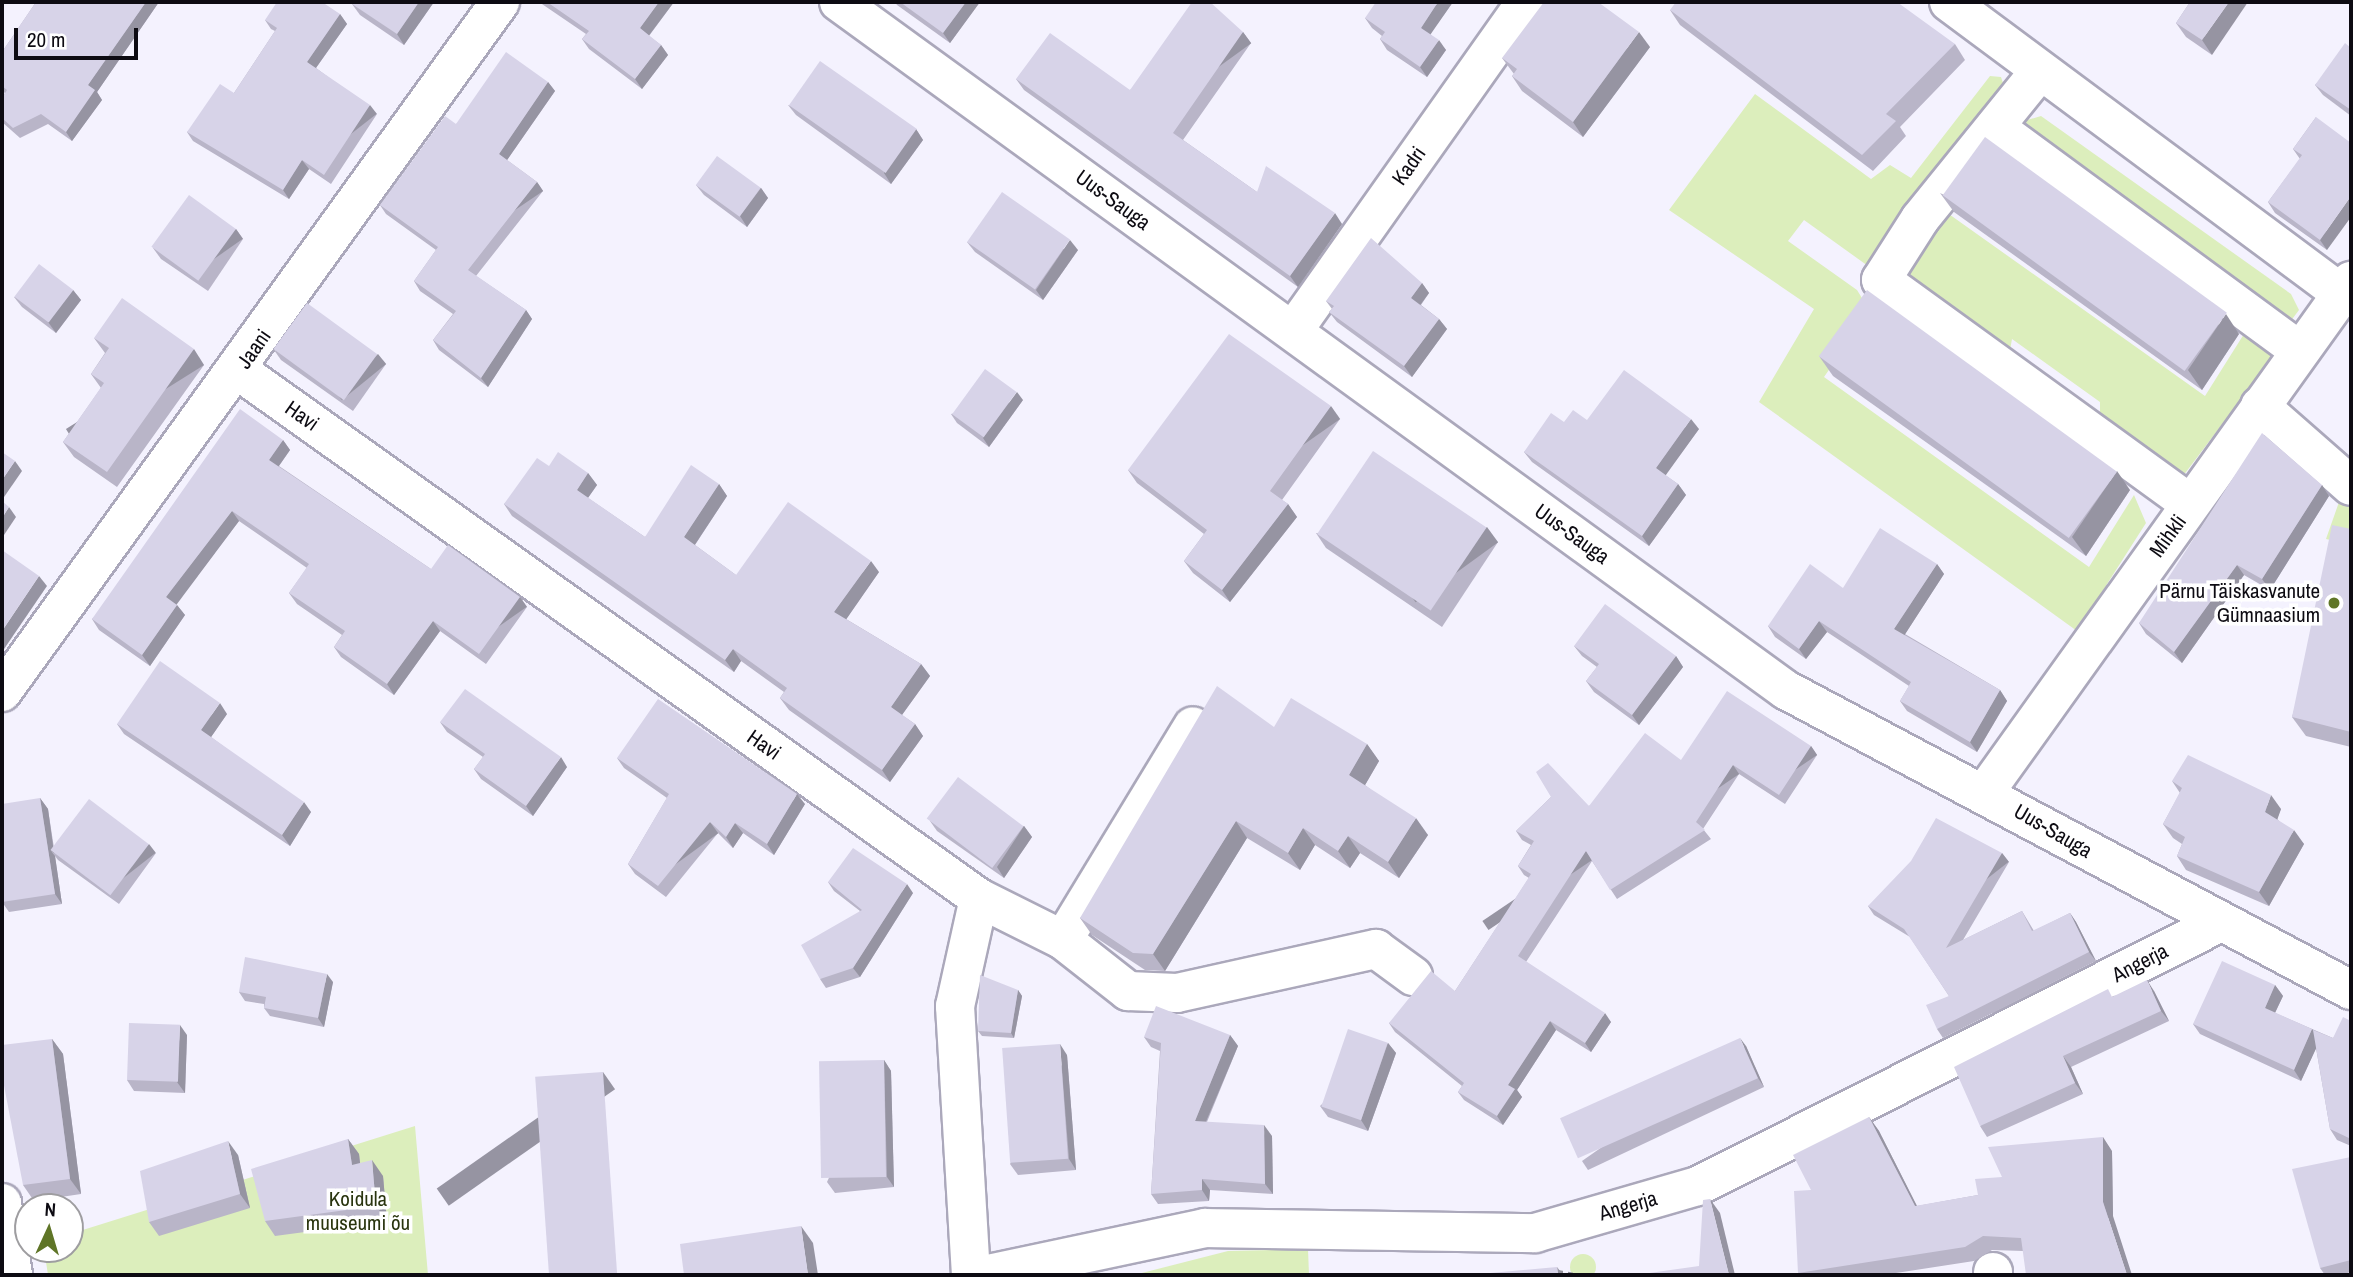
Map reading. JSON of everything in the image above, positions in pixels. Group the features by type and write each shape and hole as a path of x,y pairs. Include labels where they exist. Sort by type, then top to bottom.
{"street":[{"name":"Jaani","path":"2,692 239,371 500,2"},
{"name":"Uus-Sauga","path":"839,2 1786,690 1985,792 2217,924 2351,990"},
{"name":"Kadri","path":"1293,331 1526,2"},
{"path":"1949,2 2039,72 2346,288"},
{"path":"2039,72 1920,219 1881,280 2191,504"},
{"path":"1995,127 2300,351"},
{"name":"Mihkli","path":"1985,792 2346,288"},
{"name":"Havi","path":"239,371 979,898 1063,940 1128,991 1177,993 1376,949 1413,976"},
{"path":"2260,406 2351,486"},
{"path":"1063,940 1192,726"},
{"path":"971,1275 955,1006 979,898"},
{"name":"Angerja","path":"984,1275 1205,1228 1313,1233 1548,1229 1698,1186 2217,924"},
{"path":"2,1203 13,1275"}],"green space":[{"path":"1990,76 2001,77 2007,95 1868,266 1804,220 1788,241 1857,290 1870,311 1824,377 2089,567 2134,495 2146,523 2077,631 1759,402 1814,309 1669,210 1755,94 1871,179 1890,165 1911,178"},
{"path":"2041,116 2291,294 2299,310 2287,326 2017,123"},
{"path":"1946,212 2205,396 2249,326 2269,341 2272,358 2180,480 2100,430 2100,402 2012,339 2008,361 1904,283"},
{"path":"2351,468 2351,545 2326,539"},
{"name":"Koidula muuseumi õu","path":"415,1126 428,1275 48,1275 46,1263 84,1263 84,1230"},
{"path":"1308,1249 1309,1275 1134,1275 1228,1251"},
{"path":"1583,1254 1592,1258 1596,1267 1592,1276 1583,1280 1574,1276 1570,1267 1574,1258"}],"building":[{"path":"36,2 146,2 88,85 95,90 66,132 41,114 13,128 2,118 2,98 7,90 2,86 2,52"},
{"path":"277,2 322,2 340,14 307,62 370,105 324,175 302,160 283,190 187,132 220,84 234,93 277,28 265,20"},
{"path":"419,2 397,34 352,4"},
{"path":"547,2 659,2 640,28 661,45 635,79 582,39 589,31"},
{"path":"900,2 966,2 943,33"},
{"path":"1192,2 1210,2 1243,32 1173,133 1257,192 1266,166 1335,213 1290,276 1016,79 1050,33 1130,90"},
{"path":"1376,2 1438,2 1421,28 1439,40 1420,67 1380,39 1385,32 1365,18"},
{"path":"1544,2 1598,2 1639,32 1573,122 1512,76 1517,69 1502,58"},
{"path":"1676,2 1897,2 1955,44 1886,114 1896,121 1862,155 1670,10"},
{"path":"2190,2 2229,2 2202,40 2176,23"},
{"path":"2345,43 2351,48 2351,110 2315,85"},
{"path":"506,52 548,82 499,154 537,182 468,270 526,310 481,378 433,340 456,311 414,281 438,247 380,205 445,116 456,124"},
{"path":"820,61 917,129 886,173 789,105"},
{"path":"2316,117 2351,143 2351,196 2320,240 2268,202 2302,155 2293,149"},
{"path":"1985,137 2227,313 2185,371 1943,195"},
{"path":"717,156 761,188 740,217 696,185"},
{"path":"1002,192 1070,240 1035,290 967,242"},
{"path":"189,195 236,229 198,281 151,247"},
{"path":"1371,238 1422,283 1411,298 1439,319 1404,366 1329,312 1334,306 1326,301"},
{"path":"39,264 73,290 49,323 14,297"},
{"path":"1867,290 2117,472 2069,538 1819,356"},
{"path":"122,298 194,349 107,472 63,442 104,383 91,374 109,348 94,338"},
{"path":"307,303 377,354 344,400 273,349"},
{"path":"1229,334 1331,406 1270,491 1288,504 1222,590 1184,561 1207,530 1128,470"},
{"path":"985,369 1017,392 984,437 952,414"},
{"path":"1624,370 1691,419 1656,468 1678,484 1642,536 1524,452 1551,413 1564,422 1573,410 1587,420"},
{"path":"240,409 283,440 269,460 431,569 448,545 520,597 479,654 433,621 387,684 334,647 345,631 289,593 309,564 232,511 166,597 177,605 142,655 92,619"},
{"path":"2262,433 2322,485 2262,579 2237,565 2174,652 2139,623"},
{"path":"1373,451 1487,528 1431,611 1317,534"},
{"path":"2,452 15,461 2,480"},
{"path":"558,452 588,473 577,490 645,537 691,465 719,484 684,537 736,575 788,502 871,561 834,612 921,664 891,707 915,724 882,770 780,698 787,688 733,649 725,660 504,504 537,458 549,466"},
{"path":"2,501 9,507 2,518"},
{"path":"2332,525 2351,529 2351,732 2292,717"},
{"path":"1880,528 1937,564 1894,629 2000,690 1970,742 1900,701 1911,682 1819,621 1799,649 1768,626 1810,564 1843,588"},
{"path":"2,550 39,576 2,631"},
{"path":"1605,604 1676,656 1632,715 1586,681 1599,664 1574,646"},
{"path":"160,661 220,703 201,730 304,802 282,835 117,724"},
{"path":"1217,686 1274,727 1291,698 1367,744 1349,775 1416,818 1388,862 1348,836 1338,851 1303,828 1288,853 1236,821 1153,954 1133,953 1080,918"},
{"path":"465,689 561,757 526,806 474,769 485,754 440,722"},
{"path":"1727,691 1811,746 1779,795 1733,765 1696,822 1705,830 1610,890 1586,851 1518,956 1605,1013 1585,1043 1550,1021 1508,1085 1515,1089 1497,1116 1458,1092 1464,1083 1389,1023 1431,971 1455,991 1531,874 1518,866 1534,841 1516,831 1551,797 1536,772 1548,763 1589,806 1645,733 1681,760"},
{"path":"658,699 797,794 767,844 735,823 726,837 710,822 658,886 628,864 669,794 617,758"},
{"path":"2188,755 2271,795 2265,812 2294,830 2259,892 2177,856 2185,837 2163,824 2182,788 2172,781"},
{"path":"958,777 1023,826 992,868 927,819"},
{"path":"40,798 55,894 2,902 2,804"},
{"path":"89,799 149,844 110,895 50,850"},
{"path":"1936,818 2002,853 1946,948 2022,911 2032,931 2070,913 2089,952 1937,1029 1926,1005 1949,996 1904,929 1868,906 1911,861"},
{"path":"853,848 907,884 853,968 820,979 801,945 862,910 828,882"},
{"path":"245,957 327,974 318,1018 264,1008 266,997 239,992"},
{"path":"2222,961 2275,985 2265,1008 2312,1029 2294,1070 2193,1024"},
{"path":"980,975 1018,990 1011,1033 978,1031"},
{"path":"2147,980 2161,1011 2063,1056 2075,1083 1980,1126 1954,1067 2108,989 2112,997"},
{"path":"1156,1006 1230,1035 1195,1121 1264,1125 1265,1184 1202,1179 1202,1190 1151,1194 1161,1043 1144,1037"},
{"path":"2343,1017 2351,1021 2351,1139 2330,1129 2313,1030 2333,1038"},
{"path":"129,1023 180,1025 178,1082 127,1080"},
{"path":"1348,1029 1388,1043 1361,1120 1321,1107"},
{"path":"1740,1038 1758,1078 1578,1158 1560,1118"},
{"path":"52,1039 70,1179 23,1185 2,1075 2,1045"},
{"path":"1060,1044 1068,1159 1010,1163 1002,1048"},
{"path":"884,1060 886,1177 821,1178 819,1061"},
{"path":"603,1072 617,1275 549,1275 535,1077"},
{"path":"1869,1117 1915,1206 1978,1195 1975,1179 2002,1177 1988,1147 2103,1137 2103,1202 2127,1275 2026,1275 2021,1238 1983,1236 1965,1247 1798,1273 1794,1191 1811,1190 1793,1155"},
{"path":"348,1139 352,1165 372,1160 376,1206 265,1221 251,1169"},
{"path":"228,1141 240,1194 149,1222 140,1171"},
{"path":"2351,1157 2351,1260 2320,1268 2292,1169"},
{"path":"1710,1199 1729,1275 1635,1275 1699,1266 1703,1200"},
{"path":"801,1226 808,1275 684,1275 680,1244"},
{"path":"1557,1267 1558,1275 1468,1275"}],"place":[{"name":"Pärnu Täiskasvanute Gümnaasium","path":"2334,603"}]}
